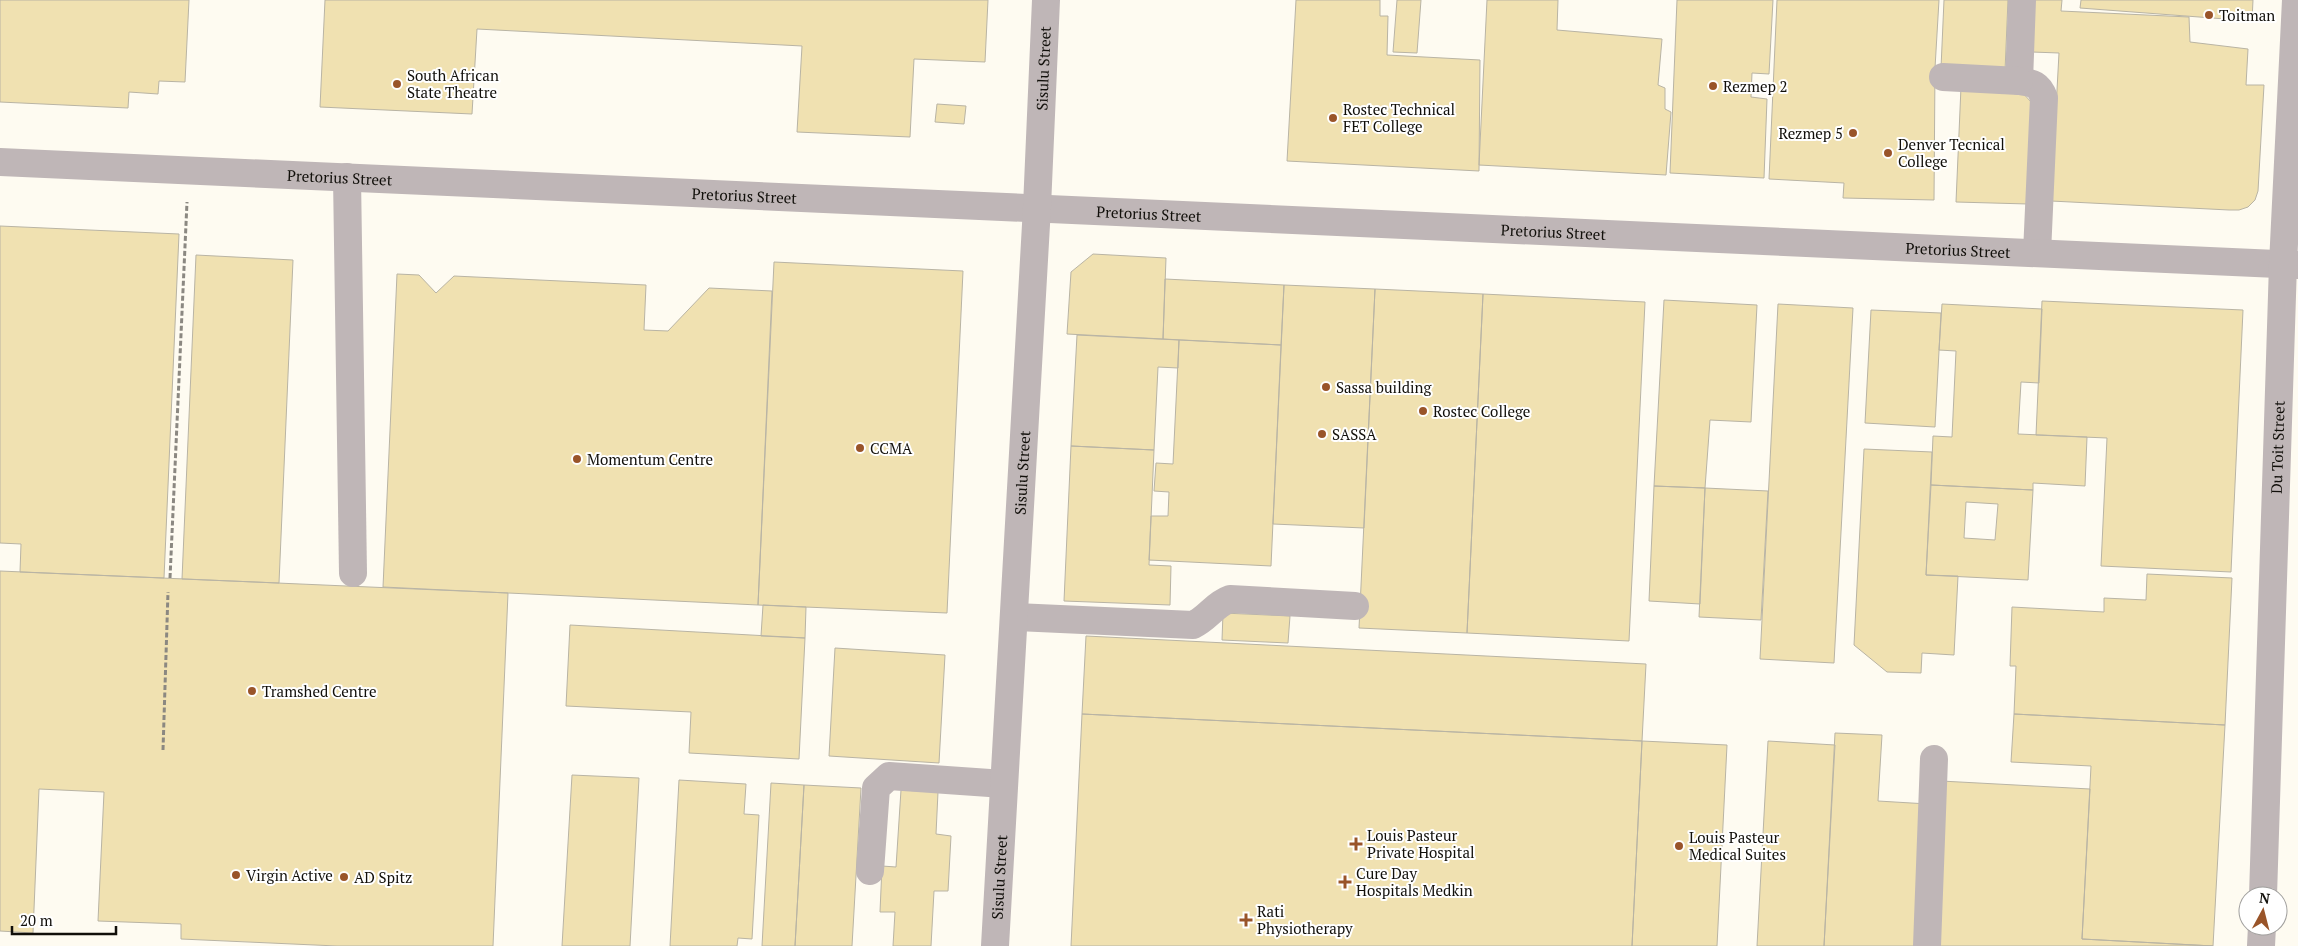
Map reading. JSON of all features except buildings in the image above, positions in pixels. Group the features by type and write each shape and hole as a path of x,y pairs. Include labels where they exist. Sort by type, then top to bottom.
{"street":[{"name":"Sisulu Street","path":"995,946 1037,207 1046,0"},
{"path":"2019,81 2022,0"},
{"name":"Du Toit Street","path":"2263,886 2291,264 2296,0"},
{"path":"1943,77 2019,81 2036,84 2041,89 2044,98 2037,253"},
{"name":"Pretorius Street","path":"0,162 2291,264"},
{"path":"348,177 353,573"},
{"path":"1014,618 1193,625 1204,620 1220,602 1230,599 1355,606"},
{"path":"1927,946 1934,759"},
{"path":"870,871 876,788 889,776 1004,784"}],"path":[{"path":"170,578 189,170"},
{"path":"169,455 176,456"},
{"path":"163,750 168,592"}],"place":[{"name":"Toitman","path":"2209,15"},
{"name":"South African State Theatre","path":"397,84"},
{"name":"Rezmep 2","path":"1713,86"},
{"name":"Rostec Technical FET College","path":"1333,118"},
{"name":"Rezmep 5","path":"1853,133"},
{"name":"Denver Tecnical College","path":"1888,153"},
{"name":"Sassa building","path":"1326,387"},
{"name":"Rostec College","path":"1423,411"},
{"name":"SASSA","path":"1322,434"},
{"name":"CCMA","path":"860,448"},
{"name":"Momentum Centre","path":"577,459"},
{"name":"Tramshed Centre","path":"252,691"},
{"name":"Louis Pasteur Private Hospital","path":"1356,844"},
{"name":"Louis Pasteur Medical Suites","path":"1679,846"},
{"name":"Virgin Active","path":"236,875"},
{"name":"AD Spitz","path":"344,877"},
{"name":"Cure Day Hospitals Medkin","path":"1345,882"},
{"name":"Rati Physiotherapy","path":"1246,920"}]}
